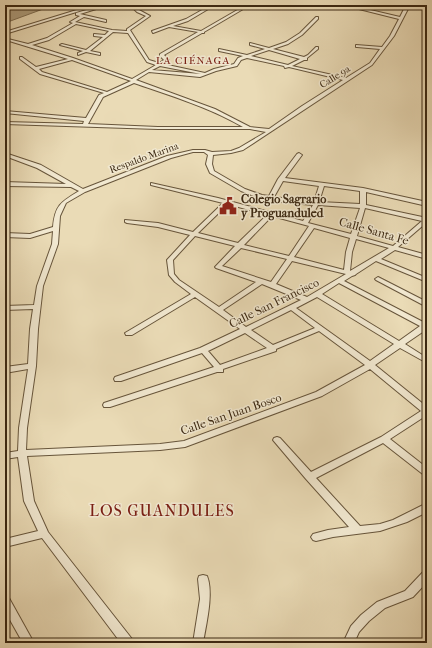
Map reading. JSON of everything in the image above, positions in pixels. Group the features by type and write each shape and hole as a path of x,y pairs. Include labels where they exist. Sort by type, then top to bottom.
{"street":[{"path":"5,33 97,5"},
{"path":"105,21 77,14 107,5"},
{"path":"128,32 129,28 148,16 138,12 132,5"},
{"path":"153,32 200,15 213,5"},
{"path":"85,126 101,96 134,80 159,65 167,60 162,56 248,5"},
{"path":"345,5 400,18"},
{"name":"Calle 9a","path":"211,154 231,152 241,149 371,64 383,48 408,5"},
{"path":"74,24 72,21 83,16"},
{"path":"148,71 200,76 236,65 239,59 272,49 294,39 317,18"},
{"path":"29,45 48,39 74,24 112,31 128,32"},
{"path":"170,26 203,32"},
{"path":"79,54 86,51 112,31"},
{"path":"128,32 148,60 159,65 206,74"},
{"path":"95,35 106,36"},
{"path":"8,40 73,59 197,102 233,117 250,128"},
{"path":"251,44 306,59"},
{"path":"62,45 99,54"},
{"path":"357,46 383,48"},
{"path":"286,67 306,59 317,48"},
{"path":"220,50 286,67 348,80"},
{"path":"22,58 41,73 107,93"},
{"path":"35,69 73,59"},
{"path":"5,112 87,120"},
{"path":"5,123 158,128 250,128 270,131"},
{"name":"Respaldo Marina","path":"128,643 44,534 29,502 22,453 23,428 32,366 34,329 40,286 55,244 57,216 64,202 83,191 179,154 200,151 211,154"},
{"path":"5,154 29,162 58,176 70,186 83,191"},
{"path":"211,154 209,164 212,172 243,190 270,199 316,204 363,206 427,220"},
{"path":"270,199 281,179 299,155"},
{"path":"281,179 363,190 427,204"},
{"path":"5,184 70,186"},
{"name":"Calle Santa Fe","path":"153,184 354,235 427,257"},
{"path":"305,223 316,204 322,184"},
{"path":"127,221 158,225 350,273 349,252 363,206 363,190"},
{"path":"227,202 170,260 169,267 177,281 273,349"},
{"path":"271,214 218,268 272,285 307,300"},
{"name":"Calle San Francisco","path":"118,379 203,350 307,300 394,248 427,220"},
{"path":"272,285 292,258 313,225"},
{"path":"5,235 30,236 56,228"},
{"path":"376,259 427,280"},
{"path":"378,280 427,305"},
{"path":"340,281 427,326"},
{"path":"219,310 260,282"},
{"path":"129,333 196,294"},
{"path":"317,294 427,360"},
{"path":"5,308 37,306"},
{"path":"291,307 370,365 427,411 384,439 309,477"},
{"name":"Calle San Juan Bosco","path":"5,456 22,453 160,447 185,444 306,400 370,365 427,326"},
{"path":"107,405 220,370 320,328"},
{"path":"203,350 220,370"},
{"path":"5,370 32,366"},
{"path":"384,439 427,473"},
{"path":"277,440 357,530"},
{"path":"316,537 338,531 382,527 398,523 427,507"},
{"path":"5,543 44,534"},
{"path":"348,643 355,629 365,618 381,605 409,594 427,575"},
{"path":"198,643 206,600 204,579"},
{"path":"5,601 27,642"}],"shaded area":[{"path":"5,5 54,5 5,23"}],"place":[{"name":"Colegio Sagrario y Proguanduled","path":"228,206"}],"district":[{"name":"LA CIÉNAGA","path":"193,60"},
{"name":"LOS GUANDULES","path":"162,510"}]}
